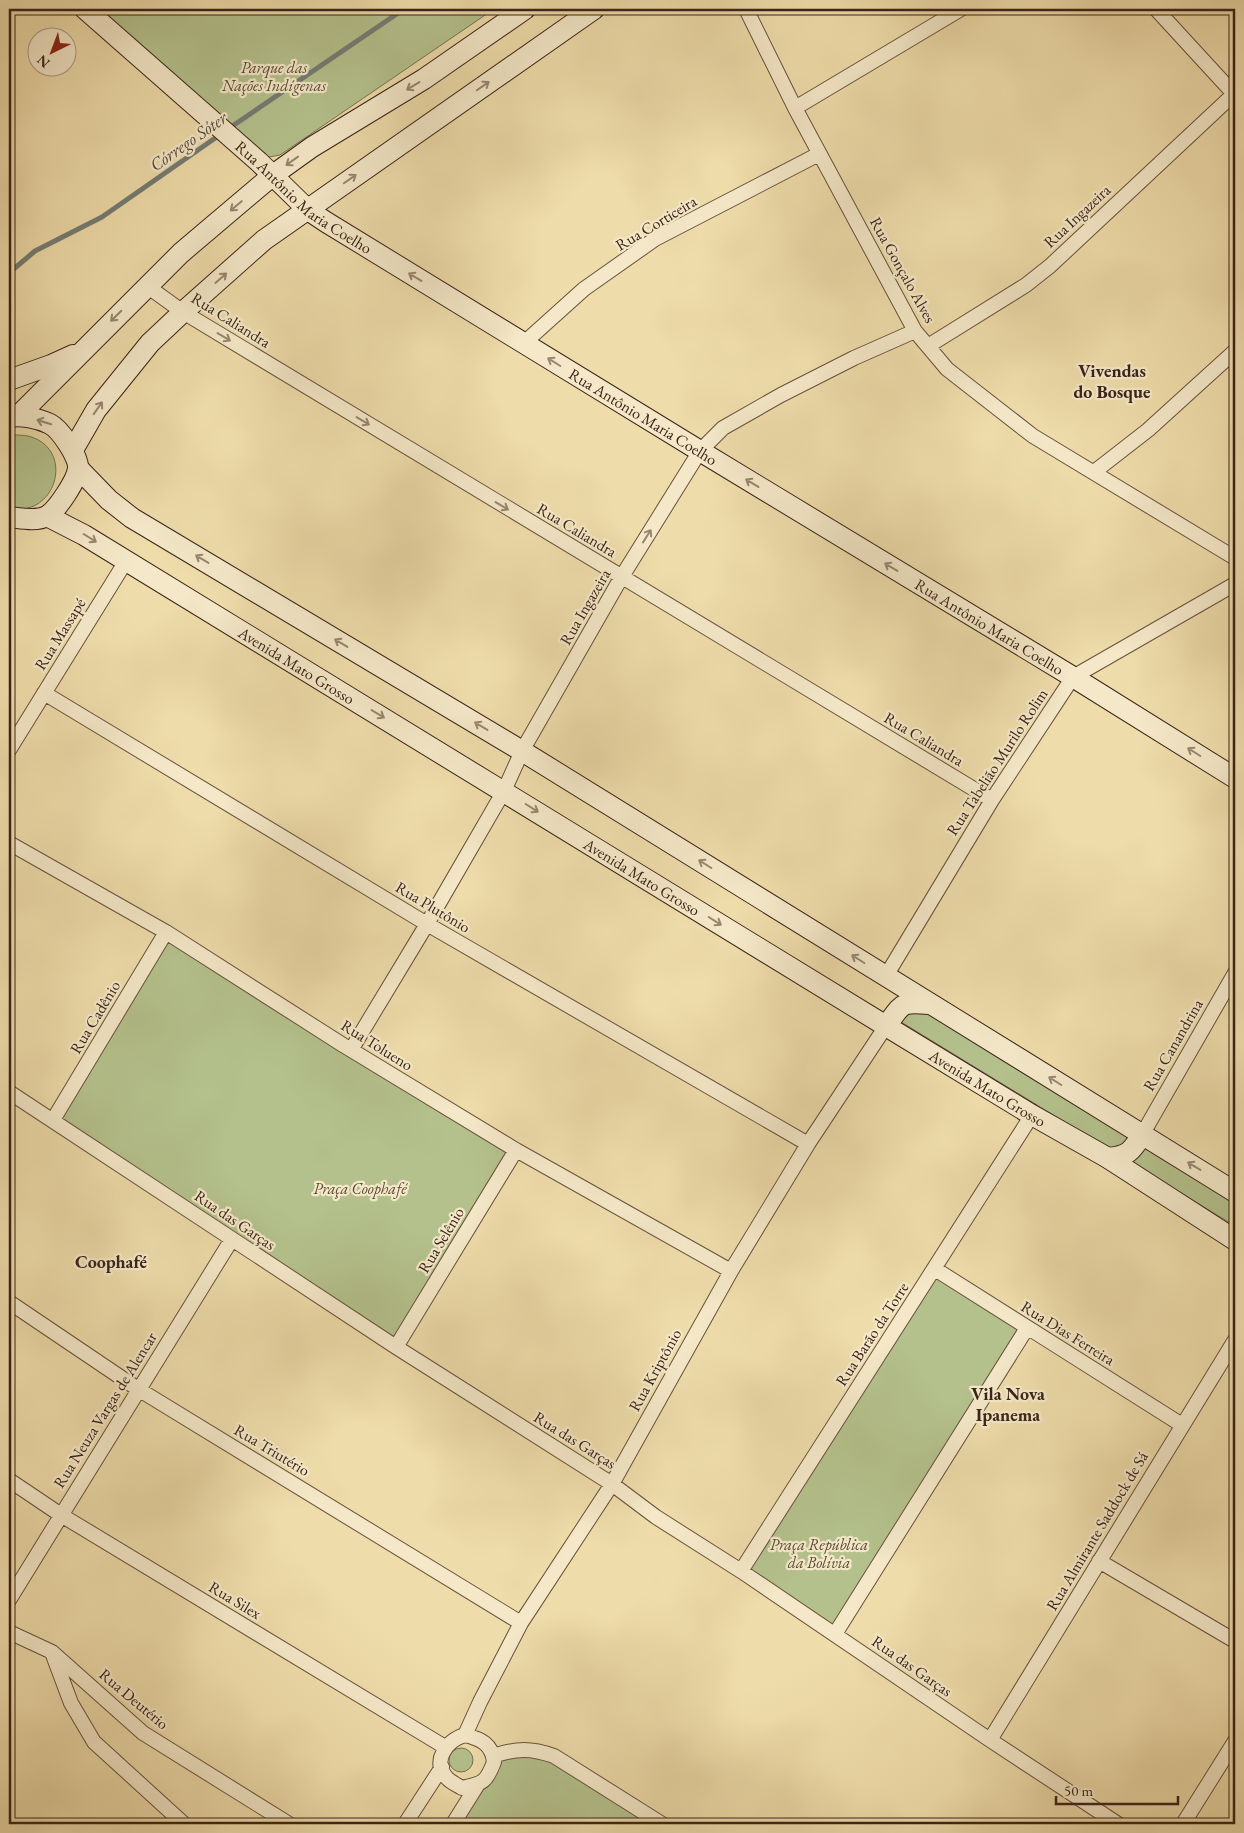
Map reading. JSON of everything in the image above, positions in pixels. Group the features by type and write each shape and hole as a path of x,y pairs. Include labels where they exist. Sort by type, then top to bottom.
{"main road":[{"name":"Rua Antônio Maria Coelho","path":"85,9 273,175 308,210 700,451 1073,676 1235,778"},
{"path":"14,416 84,350 181,252 273,175 312,147 424,79 525,9"},
{"path":"9,532 38,518 67,495 76,459 96,410 150,343 183,312 264,240 594,9"},
{"path":"9,380 51,365 84,350"},
{"path":"14,416 51,424 109,500 132,518 522,751 1235,1192"},
{"name":"Avenida Mato Grosso","path":"9,517 38,518 84,534 1032,1115 1108,1158 1235,1240"},
{"path":"886,1026 905,1003 932,1004"},
{"path":"1108,1158 1126,1155 1132,1150 1142,1135"}],"street":[{"name":"Rua Gonçalo Alves","path":"746,9 795,108 915,331 947,369 1033,436 1235,558"},
{"path":"795,108 961,9"},
{"path":"1156,9 1235,94"},
{"name":"Rua Ingazeira","path":"928,346 1026,285 1050,266 1235,94"},
{"name":"Rua Corticeira","path":"524,343 584,289 655,239 820,154"},
{"name":"Rua Caliandra","path":"147,286 183,312 621,578 992,800"},
{"name":"Rua Ingazeira","path":"504,791 522,751 621,578 700,451 723,428 781,395 854,358 915,331"},
{"path":"1094,472 1148,430 1235,351"},
{"name":"Rua Massapé","path":"9,750 126,561"},
{"name":"Rua Tabelião Murilo Rolim","path":"886,976 992,800 1073,676 1235,584"},
{"name":"Rua Plutônio","path":"44,693 427,924 808,1144"},
{"path":"351,1050 504,791"},
{"name":"Rua Tolueno","path":"9,843 166,932 351,1050 516,1150 730,1271"},
{"name":"Rua Cadênio","path":"53,1120 166,932"},
{"name":"Rua Canandrina","path":"1142,1135 1235,973"},
{"name":"Rua Kriptônio","path":"465,1735 521,1622 612,1484 730,1271 808,1144 886,1026"},
{"name":"Rua das Garças","path":"9,1092 396,1347 612,1484 656,1517 836,1634 990,1740 1118,1824"},
{"name":"Rua Barão da Torre","path":"741,1571 1032,1115"},
{"name":"Rua Selênio","path":"396,1347 516,1150"},
{"name":"Rua Neuza Vargas de Alencar","path":"9,1600 138,1388 232,1239"},
{"name":"Rua Dias Ferreira","path":"935,1269 1182,1425"},
{"name":"Rua Triutério","path":"9,1302 138,1388 521,1622"},
{"path":"836,1634 1027,1328"},
{"name":"Rua Almirante Saddock de Sá","path":"990,1740 1235,1340"},
{"name":"Rua Silex","path":"9,1480 61,1515 445,1747"},
{"path":"1099,1561 1235,1641"},
{"name":"Rua Deutério","path":"9,1632 52,1652 143,1734 289,1824"},
{"path":"52,1652 71,1703 94,1742 184,1824"},
{"path":"465,1735 481,1739 489,1746 494,1756 494,1762 488,1778 478,1784 462,1788 446,1778 442,1767 442,1757 445,1747 456,1738 465,1735"},
{"path":"1183,1824 1235,1741"},
{"path":"494,1756 511,1750 538,1750 554,1756 662,1824"},
{"path":"405,1824 442,1767"},
{"path":"454,1824 478,1784"}],"green space":[{"name":"Parque das Nações Indígenas","path":"96,9 494,9 280,155 269,157 263,156"},
{"path":"12,435 28,436 43,443 52,454 56,467 54,481 49,493 39,503 26,509 9,508 9,437"},
{"name":"Praça Coophafé","path":"166,932 516,1150 396,1347 53,1120"},
{"path":"902,993 1235,1198 1235,1226 888,1014"},
{"name":"Praça República da Bolívia","path":"935,1269 1027,1328 835,1634 741,1571"},
{"path":"461,1748 466,1749 472,1755 472,1765 466,1771 461,1772 456,1771 450,1765 449,1760 450,1755 456,1749"},
{"path":"538,1750 662,1824 453,1824 494,1762"}],"waterway":[{"name":"Córrego Sóter","path":"228,129 404,9"},
{"name":"Córrego Sóter","path":"9,273 35,251 102,217 221,134"}],"district":[{"name":"Vivendas do Bosque","path":"1112,380"},
{"name":"Coophafé","path":"111,1261"},
{"name":"Vila Nova Ipanema","path":"1008,1404"}]}
